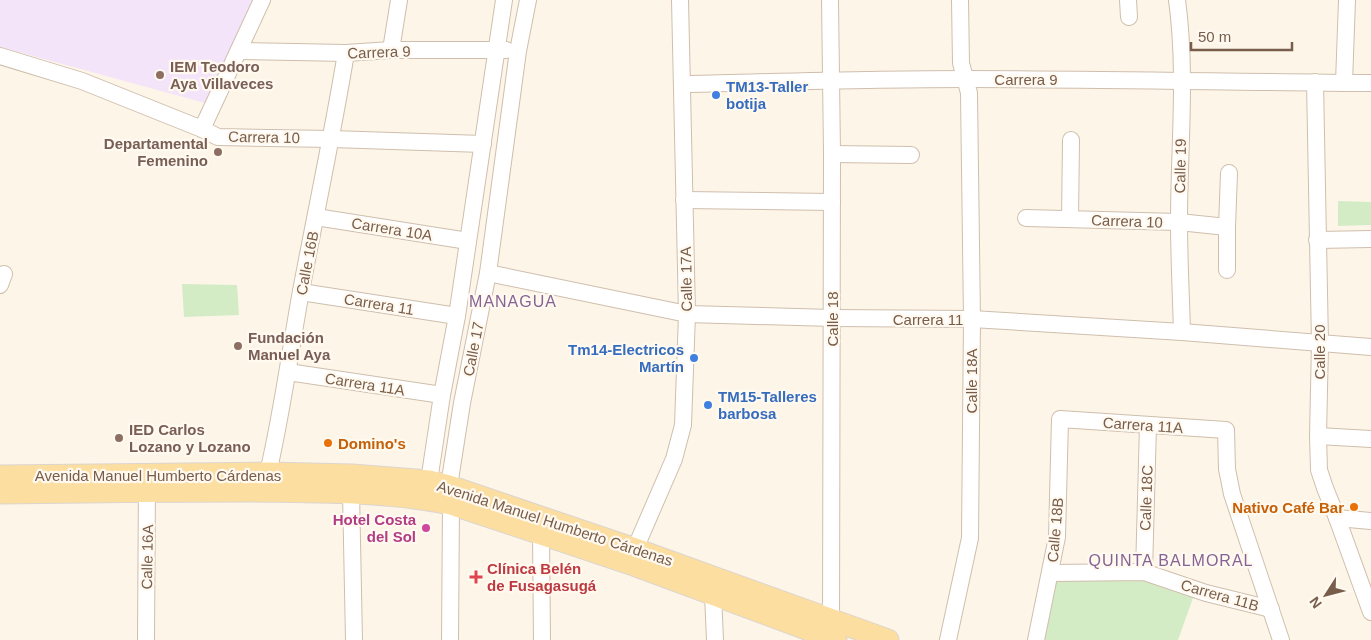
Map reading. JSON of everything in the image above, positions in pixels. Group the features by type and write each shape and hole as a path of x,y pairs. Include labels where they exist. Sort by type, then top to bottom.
{"main road":[{"name":"Avenida Manuel Humberto Cárdenas","path":"0,493 268,473 352,475 440,492 635,549 833,632"},
{"name":"Avenida Manuel Humberto Cárdenas","path":"0,476 351,492 440,492 540,534 713,594 797,633 833,632 888,640"}],"street":[{"path":"202,129 262,0"},
{"path":"391,50 399,0"},
{"name":"Calle 17","path":"450,640 440,492 442,396 457,316 504,0"},
{"name":"Calle 17","path":"440,492 462,403 488,272 518,51 528,0"},
{"name":"Calle 17A","path":"635,549 668,475 683,425 687,314 680,0"},
{"name":"Calle 18","path":"830,0 832,80 833,632"},
{"name":"Calle 18A","path":"948,640 970,538 972,319 969,93 961,64 960,0"},
{"path":"1128,0 1129,17"},
{"name":"Calle 19","path":"1177,0 1180,18 1182,80 1179,222 1182,332"},
{"path":"1344,83 1347,0"},
{"name":"Carrera 9","path":"239,51 346,53 391,50 518,51"},
{"name":"Calle 16B","path":"268,473 288,372 301,292 332,139 346,53"},
{"name":"Carrera 10","path":"0,56 82,81 218,136 483,144"},
{"name":"Carrera 9","path":"682,84 965,79 1182,80 1371,84"},
{"name":"Calle 20","path":"1315,82 1320,344 1319,470 1371,612"},
{"path":"1070,219 1071,140"},
{"path":"832,154 911,155"},
{"path":"1227,270 1229,174"},
{"path":"684,200 832,202"},
{"name":"Carrera 10A","path":"316,217 468,241"},
{"name":"Carrera 10","path":"1026,218 1179,222 1227,227"},
{"path":"1317,240 1371,239"},
{"name":"Carrera 11","path":"488,272 687,314 972,319 1182,332 1371,347"},
{"name":"Carrera 11","path":"301,292 457,316"},
{"name":"Carrera 11A","path":"288,372 442,396"},
{"name":"Carrera 11A","path":"1060,419 1226,430 1227,468 1232,494 1270,609"},
{"name":"Calle 18B","path":"1036,640 1057,537 1060,419"},
{"name":"Calle 18C","path":"1144,572 1148,425"},
{"path":"1318,436 1371,439"},
{"name":"Calle 16A","path":"146,640 147,483"},
{"path":"351,492 354,640"},
{"path":"1337,518 1371,521"},
{"path":"540,534 542,640"},
{"name":"Carrera 11B","path":"1050,574 1144,572 1206,593 1270,609"},
{"path":"713,594 715,640"},
{"path":"1270,609 1280,640"}],"shaded area":[{"name":"IEM Teodoro Aya Villaveces","path":"0,0 254,0 205,103 0,47"}],"green space":[{"path":"1338,201 1371,202 1371,225 1338,226"},
{"path":"182,284 237,285 239,315 184,317"},
{"path":"1135,578 1193,598 1178,640 1043,640 1056,580"}],"place":[{"name":"IEM Teodoro Aya Villaveces","path":"160,75"},
{"name":"TM13-Taller botija","path":"716,95"},
{"name":"Departamental Femenino","path":"218,152"},
{"name":"Fundación Manuel Aya","path":"238,346"},
{"name":"Tm14-Electricos Martín","path":"694,358"},
{"name":"TM15-Talleres barbosa","path":"708,405"},
{"name":"IED Carlos Lozano y Lozano","path":"119,438"},
{"name":"Domino's","path":"328,443"},
{"name":"Nativo Café Bar","path":"1354,507"},
{"name":"Hotel Costa del Sol","path":"426,528"},
{"name":"Clínica Belén de Fusagasugá","path":"476,577"}],"district":[{"name":"MANAGUA","path":"513,301"},
{"name":"QUINTA BALMORAL","path":"1171,560"}]}
